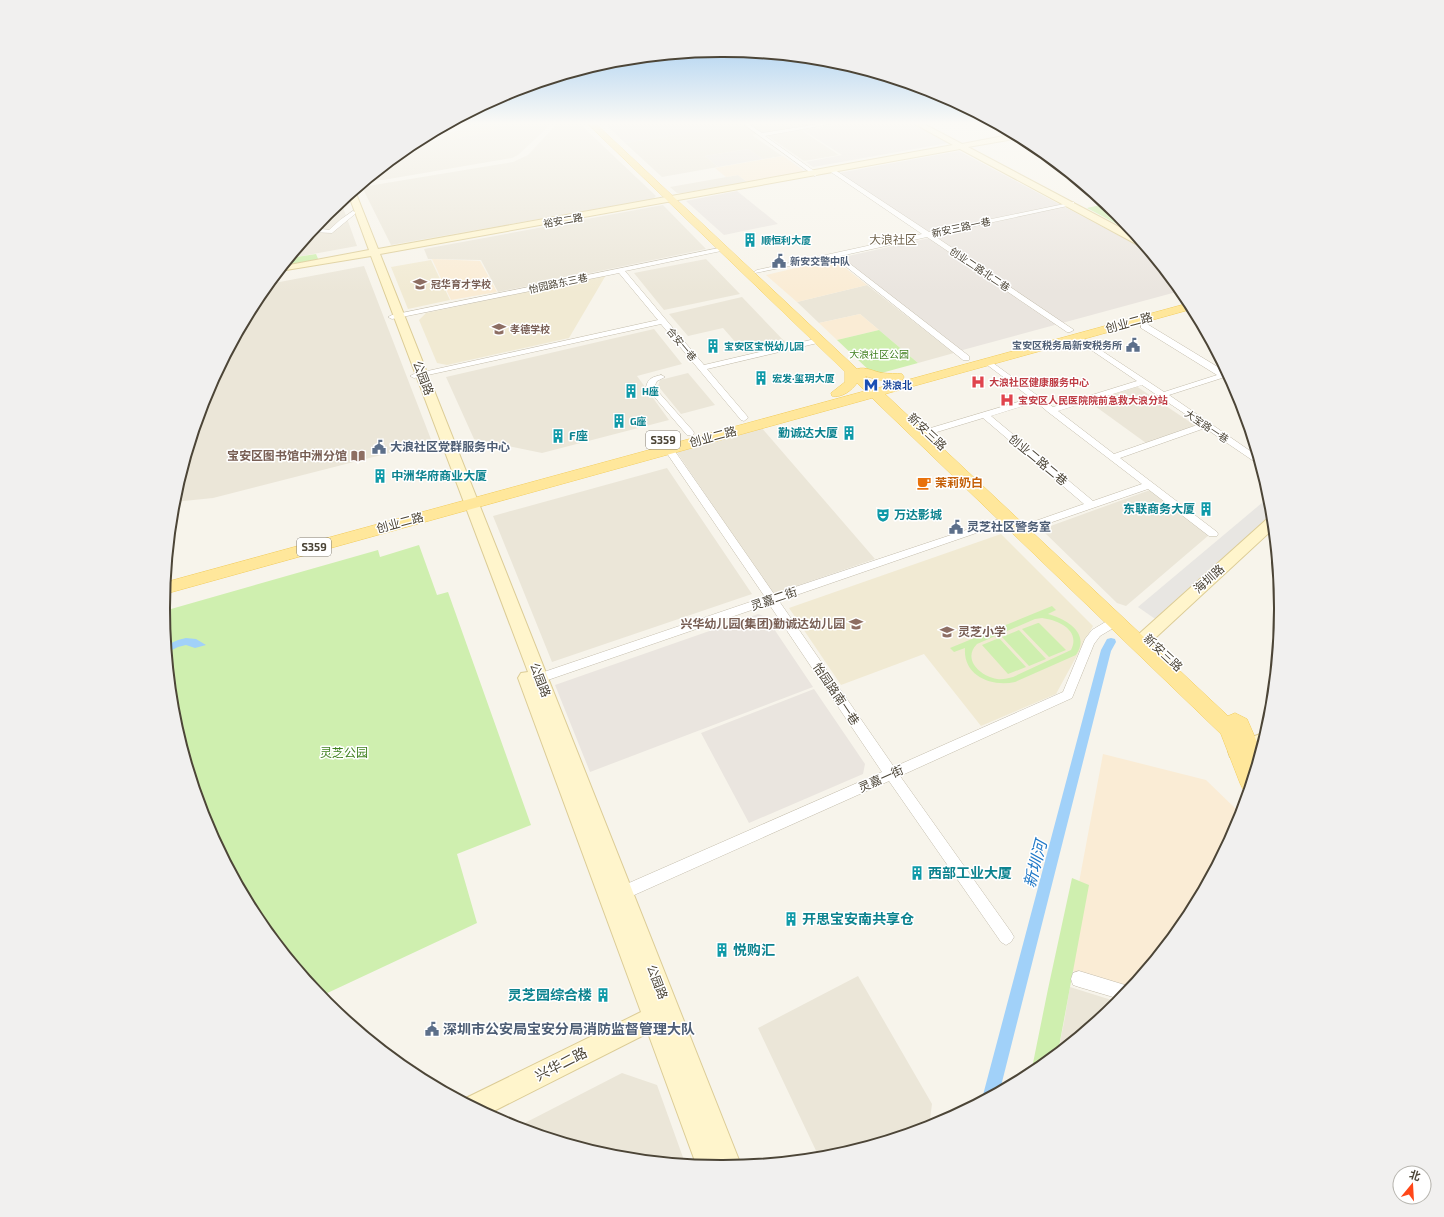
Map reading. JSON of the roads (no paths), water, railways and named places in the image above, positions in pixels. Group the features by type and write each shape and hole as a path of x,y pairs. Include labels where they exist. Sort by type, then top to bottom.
{"main road":[{"name":"新安三路","path":"653,180 756,272 1008,519 1251,750"},
{"name":"新安三路","path":"655,180 819,340 856,370"},
{"name":"裕安二路","path":"286,271 777,180"},
{"path":"1025,180 1128,236"},
{"name":"公园路","path":"354,198 395,316 661,1014 725,1160"},
{"name":"公园路","path":"349,203 372,254"},
{"path":"1070,204 1124,231"},
{"name":"裕安二路","path":"288,268 372,254"},
{"name":"创业二路","path":"903,380 989,362 1180,300"},
{"name":"创业二路","path":"172,574 669,449 841,397 903,380 966,358 1184,308"},
{"path":"856,370 882,377 903,380 898,394 898,410 841,397 851,383 856,370"},
{"name":"创业二路","path":"171,586 690,433 744,418 841,397"},
{"name":"新安三路","path":"898,410 927,432 1240,725 1251,750"},
{"name":"公园路","path":"465,500 539,678 616,896"},
{"name":"海圳路","path":"1146,637 1267,526"},
{"path":"1251,750 1251,765"},
{"name":"公园路","path":"661,1014 708,1160"},
{"name":"兴华二路","path":"481,1104 661,1014"}],"street":[{"name":"创业二路北二巷","path":"846,180 929,234 1074,334"},
{"name":"新安三路一巷","path":"756,272 1070,204"},
{"path":"321,231 330,232 353,213"},
{"name":"怡园路东三巷","path":"395,316 724,249"},
{"path":"835,255 966,358"},
{"name":"合安一巷","path":"620,270 744,418"},
{"path":"418,375 663,321"},
{"path":"1144,326 1220,371"},
{"name":"大宝路一巷","path":"1074,334 1252,456"},
{"path":"702,368 819,340"},
{"path":"989,362 1213,534"},
{"path":"1162,395 1222,375"},
{"path":"661,377 651,382 650,387 690,433"},
{"path":"1051,410 1142,382"},
{"path":"927,432 1037,399"},
{"name":"创业二路二巷","path":"985,414 1091,505"},
{"path":"1113,457 1206,425"},
{"name":"怡园路南一巷","path":"669,449 891,774 1006,936"},
{"path":"1028,527 1149,485"},
{"name":"灵嘉二街","path":"539,678 1008,519"},
{"name":"灵嘉一街","path":"616,896 1059,700 1068,695 1090,642 1096,633 1116,621"},
{"path":"1079,979 1119,991"}],"water":[{"path":"186,638 196,639 206,645 195,648 186,645 172,650 172,643"}],"waterway":[{"name":"新圳河","path":"993,1089 1106,650 1111,642"}],"place":[{"name":"顺恒利大厦","path":"750,240"},
{"name":"新安交警中队","path":"779,261"},
{"name":"冠华育才学校","path":"420,284"},
{"name":"孝德学校","path":"499,329"},
{"name":"宝安区税务局新安税务所","path":"1133,345"},
{"name":"宝安区宝悦幼儿园","path":"713,346"},
{"name":"宏发·玺玥大厦","path":"761,378"},
{"name":"大浪社区健康服务中心","path":"978,382"},
{"name":"洪浪北","path":"871,385"},
{"name":"H座","path":"631,391"},
{"name":"宝安区人民医院院前急救大浪分站","path":"1007,400"},
{"name":"G座","path":"619,421"},
{"name":"勤诚达大厦","path":"849,433"},
{"name":"F座","path":"558,436"},
{"name":"大浪社区党群服务中心","path":"379,447"},
{"name":"宝安区图书馆中洲分馆","path":"358,456"},
{"name":"中洲华府商业大厦","path":"380,476"},
{"name":"茉莉奶白","path":"924,483"},
{"name":"东联商务大厦","path":"1206,509"},
{"name":"万达影城","path":"883,515"},
{"name":"灵芝社区警务室","path":"956,527"},
{"name":"兴华幼儿园(集团)勤诚达幼儿园","path":"856,624"},
{"name":"灵芝小学","path":"947,632"},
{"name":"西部工业大厦","path":"917,873"},
{"name":"开思宝安南共享仓","path":"791,919"},
{"name":"悦购汇","path":"722,950"},
{"name":"灵芝园综合楼","path":"603,995"},
{"name":"深圳市公安局宝安分局消防监督管理大队","path":"432,1029"}],"district":[{"name":"大浪社区","path":"893,240"}],"park label":[{"name":"大浪社区公园","path":"879,354"},
{"name":"灵芝公园","path":"344,753"}]}
